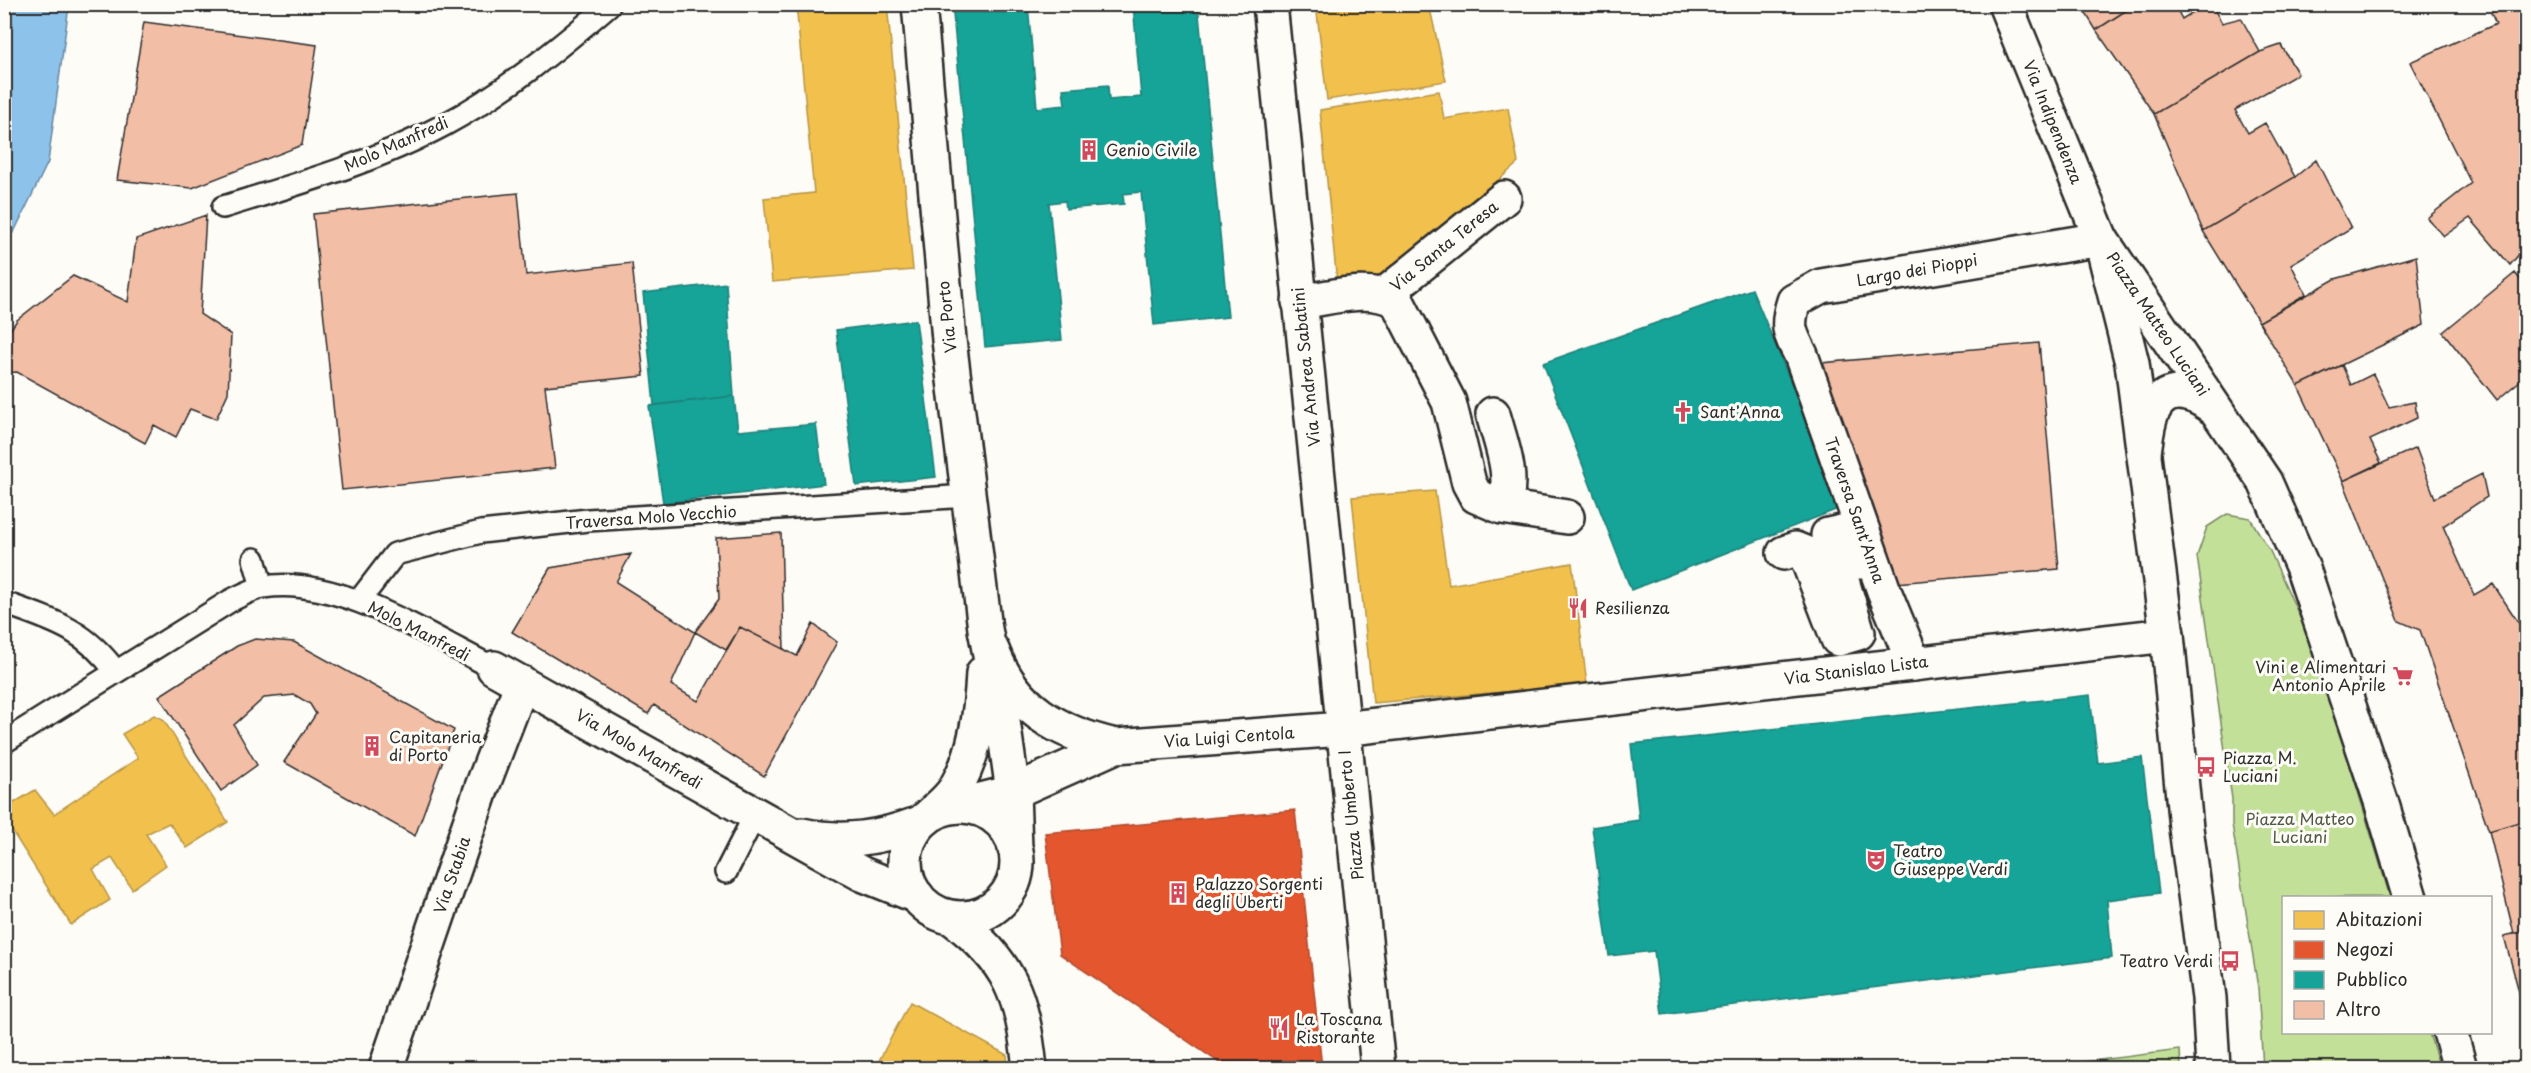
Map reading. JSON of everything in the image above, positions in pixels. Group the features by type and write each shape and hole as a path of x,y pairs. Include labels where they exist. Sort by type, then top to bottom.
{"street":[{"name":"Via Porto","path":"919,4 949,340 985,629 1014,792 1014,849"},
{"name":"Via Andrea Sabatini","path":"1270,4 1342,729"},
{"name":"Via Indipendenza","path":"2005,4 2101,239"},
{"name":"Via Santa Teresa","path":"1385,294 1504,198"},
{"name":"Largo dei Pioppi","path":"1801,356 1788,326 1794,301 1821,286 2101,239"},
{"name":"Piazza Matteo Luciani","path":"2101,239 2265,482 2302,566 2378,793 2410,896"},
{"name":"Piazza Matteo Luciani","path":"2101,239 2132,363 2167,635 2186,828 2209,998 2213,1068"},
{"name":"Via Santa Teresa","path":"1299,302 1367,293 1385,294 1397,301 1449,402 1469,483 1476,496 1502,507 1567,518"},
{"name":"Traversa Sant'Anna","path":"1801,356 1884,591 1906,665"},
{"name":"Piazza Matteo Luciani","path":"2144,454 2152,412 2168,395 2196,395 2217,411"},
{"path":"1493,414 1505,460 1507,499 1502,507"},
{"path":"1784,553 1795,549 1805,553 1838,639 1858,633 1828,536 1850,530 1906,665"},
{"name":"Via Porto","path":"924,820 955,791 977,734 985,629"},
{"name":"Via Luigi Centola","path":"985,629 998,664 1011,686 1030,707 1065,731 1083,738 1116,746 1342,729"},
{"name":"Via Stanislao Lista","path":"1544,706 2167,635"},
{"name":"Via Molo Manfredi","path":"508,675 862,874 916,896"},
{"name":"Via Stabia","path":"386,1068 482,787 508,675"},
{"name":"Piazza Umberto I","path":"1378,1068 1342,729 1544,706"},
{"name":"Via Luigi Centola","path":"957,807 1014,792 1116,746"},
{"path":"951,917 966,918 982,914 1007,895 1014,880 1017,865 1010,837 994,817 982,810 957,807 941,810 924,820 906,851 905,867 916,896 928,907 951,917 979,939 1007,974 1020,1007 1030,1068"},
{"name":"Via Molo Manfredi","path":"784,831 826,840 886,836 924,820"},
{"path":"2451,1034 2460,1068"}],"lane":[{"name":"Molo Manfredi","path":"223,207 374,157 445,124 562,45 610,4"},
{"name":"Traversa Molo Vecchio","path":"359,601 395,554 481,532 588,520 968,496"},
{"path":"254,559 262,587"},
{"name":"Molo Manfredi","path":"4,742 230,601 262,587 292,585 325,589 359,601 508,675"},
{"path":"4,603 80,634 102,652 116,672"},
{"path":"726,872 755,815"}],"green space":[{"name":"Piazza Matteo Luciani","path":"2227,514 2250,518 2270,551 2316,653 2390,896 2282,896 2282,1034 2429,1034 2440,1068 2263,1068 2258,988 2232,824 2232,799 2197,556 2207,527"},
{"path":"2180,1050 2181,1068 2034,1068"}],"water":[{"path":"5,4 69,5 48,162 14,232 5,238"}],"building: Abitazioni":[{"path":"796,4 887,4 913,270 772,282 764,198 814,193"},
{"path":"1316,4 1429,4 1446,81 1327,100"},
{"path":"1439,91 1444,119 1508,108 1518,163 1391,274 1337,283 1320,110"},
{"path":"1435,491 1449,585 1572,563 1587,685 1373,703 1352,497"},
{"path":"154,715 163,719 228,822 187,848 169,823 146,834 166,865 132,889 112,858 93,869 110,900 71,925 5,820 4,809 35,790 54,814 138,758 122,734"},
{"path":"910,1002 1007,1055 1008,1068 875,1068"}],"building: Negozi":[{"name":"Palazzo Sorgenti degli Uberti","path":"1295,810 1322,1068 1227,1068 1060,954 1045,833"}],"building: Pubblico":[{"name":"Genio Civile","path":"952,4 1028,4 1037,108 1065,105 1063,89 1108,85 1109,100 1141,97 1133,4 1198,4 1228,317 1154,325 1141,192 1123,194 1124,204 1066,209 1065,201 1049,203 1062,340 985,347"},
{"path":"726,283 734,396 654,405 643,293"},
{"name":"Sant'Anna","path":"1752,289 1843,507 1631,590 1543,363"},
{"path":"916,320 936,477 856,486 836,330"},
{"path":"734,396 738,431 816,424 824,484 663,503 649,406"},
{"name":"Teatro Giuseppe Verdi","path":"2090,695 2098,763 2142,757 2159,893 2107,900 2112,958 1662,1014 1654,951 1609,956 1592,827 1639,820 1631,744"}],"building: Altro":[{"path":"2080,4 2136,4 2096,30"},
{"path":"2136,4 2174,4 2182,19 2206,4 2211,4 2222,23 2241,18 2260,52 2154,114 2096,30"},
{"path":"2505,4 2526,4 2526,246 2510,265 2470,218 2444,236 2427,218 2471,183 2410,62 2496,24 2491,13"},
{"path":"144,22 317,45 302,145 192,188 117,180"},
{"path":"2281,45 2298,74 2235,110 2248,133 2265,123 2295,177 2203,231 2154,114 2260,52"},
{"path":"2316,160 2351,228 2291,264 2306,294 2259,322 2203,231 2295,177"},
{"path":"518,193 526,275 632,263 644,376 545,386 555,468 342,490 313,214"},
{"path":"206,215 200,314 231,335 228,393 216,419 190,409 176,437 154,425 145,443 17,372 4,373 4,339 17,320 73,276 128,302 136,239"},
{"path":"2416,256 2424,325 2298,386 2259,322 2335,279"},
{"path":"2515,273 2526,287 2526,376 2497,400 2443,332"},
{"path":"2039,343 2059,569 1896,583 1821,363"},
{"path":"2342,365 2351,385 2373,374 2389,407 2415,402 2417,418 2370,440 2381,463 2343,481 2298,386"},
{"path":"2416,448 2435,498 2482,474 2487,497 2443,526 2474,595 2493,584 2526,634 2526,820 2489,831 2420,630 2399,621 2343,481"},
{"path":"781,533 784,649 740,627 726,650 695,632 719,599 716,538"},
{"path":"631,554 616,582 695,632 671,685 698,701 740,627 797,656 813,624 837,642 764,776 654,705 648,714 512,632 550,568"},
{"name":"Capitaneria di Porto","path":"255,639 294,642 454,730 415,836 284,762 316,714 310,704 295,695 264,698 234,725 257,765 221,791 159,696 237,646"},
{"path":"2526,820 2526,931 2514,934 2489,831"},
{"path":"2526,931 2526,1018 2504,936"}],"place":[{"name":"Genio Civile","path":"1089,150"},
{"name":"Sant'Anna","path":"1683,412"},
{"name":"Resilienza","path":"1578,608"},
{"name":"Vini e Alimentari Antonio Aprile","path":"2403,676"},
{"name":"Capitaneria di Porto","path":"372,746"},
{"name":"Piazza M. Luciani","path":"2206,767"},
{"name":"Teatro Giuseppe Verdi","path":"1876,860"},
{"name":"Palazzo Sorgenti degli Uberti","path":"1178,893"},
{"name":"Teatro Verdi","path":"2230,961"},
{"name":"La Toscana Ristorante","path":"1279,1028"}]}
